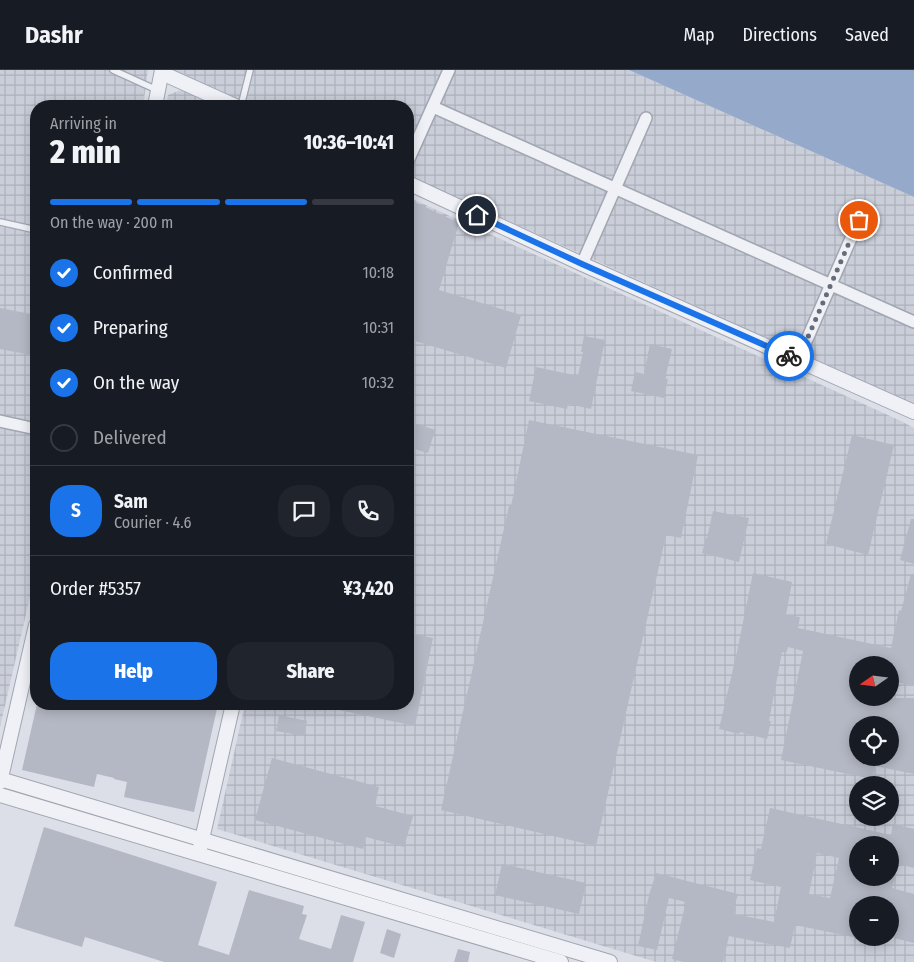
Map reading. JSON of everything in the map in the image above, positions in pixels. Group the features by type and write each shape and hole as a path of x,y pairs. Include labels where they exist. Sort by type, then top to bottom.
{"street":[{"path":"414,147 449,70"},
{"path":"157,100 162,72 222,100"},
{"path":"433,107 914,322"},
{"path":"582,264 646,118"},
{"path":"414,186 582,264 914,412"},
{"path":"798,360 859,220"},
{"path":"0,422 30,428"},
{"path":"30,651 0,780 200,847 561,962"},
{"path":"200,847 232,710"},
{"path":"0,795 200,847 610,962"}],"lane":[{"path":"113,70 159,91"},
{"path":"242,100 250,70"},
{"path":"0,222 30,229"}],"shaded area":[{"path":"0,70 148,70 144,100 30,100 30,597 0,727"},
{"path":"175,70 629,70 914,197 914,404 414,179 414,100 239,100"},
{"path":"185,90 208,100 167,100 168,95"},
{"path":"414,200 914,428 914,962 656,962 217,829 244,710 414,710"}],"water":[{"path":"629,70 914,70 914,197"}],"building":[{"path":"414,202 459,223 439,290 521,315 506,368 414,341"},
{"path":"0,308 30,314 30,355 0,349"},
{"path":"584,336 605,340 591,409 568,404 567,409 529,401 536,367 578,376"},
{"path":"650,344 672,349 665,379 668,379 664,398 631,391 635,372 644,374"},
{"path":"529,420 698,455 681,538 666,535 596,846 441,810"},
{"path":"414,423 435,430 428,453 414,449"},
{"path":"852,435 894,445 868,555 826,544"},
{"path":"713,511 749,518 739,562 702,553"},
{"path":"911,519 914,519 914,564 900,560"},
{"path":"753,573 792,582 786,615 800,617 798,628 891,648 899,610 901,611 911,574 914,574 914,686 899,683 899,656 849,656 849,706 899,706 899,698 914,698 914,774 875,766 873,776 858,776 781,760 803,651 788,647 786,653 782,652 767,739 719,729"},
{"path":"414,634 433,638 415,726 339,710 414,710"},
{"path":"36,710 217,710 194,812 124,797 127,782 114,778 97,774 94,787 22,770"},
{"path":"279,715 307,721 304,736 276,731"},
{"path":"272,758 379,787 375,806 413,816 404,847 366,837 363,849 255,820"},
{"path":"770,808 891,835 893,826 914,829 914,868 899,864 899,836 849,836 849,886 892,886 892,888 914,894 914,943 899,939 899,896 849,896 849,936 795,925 790,948 729,936 723,962 683,962 672,959 686,902 669,898 657,950 638,946 649,895 656,873 738,894 734,914 774,922 781,887 750,880 757,848 761,849","holes":["817,853 839,858 830,898 809,894"]},
{"path":"44,827 217,882 198,945 229,955 249,890 304,906 302,914 307,915 299,939 331,949 341,915 365,922 353,962 164,962 85,937 82,947 14,926"},
{"path":"502,864 586,883 579,914 495,895"},
{"path":"387,929 401,934 394,958 380,953"},
{"path":"458,949 470,952 468,962 454,962"}],"way so far":[{"path":"789,356 798,360 859,220"}],"route":[{"path":"477,215 789,356"}]}
